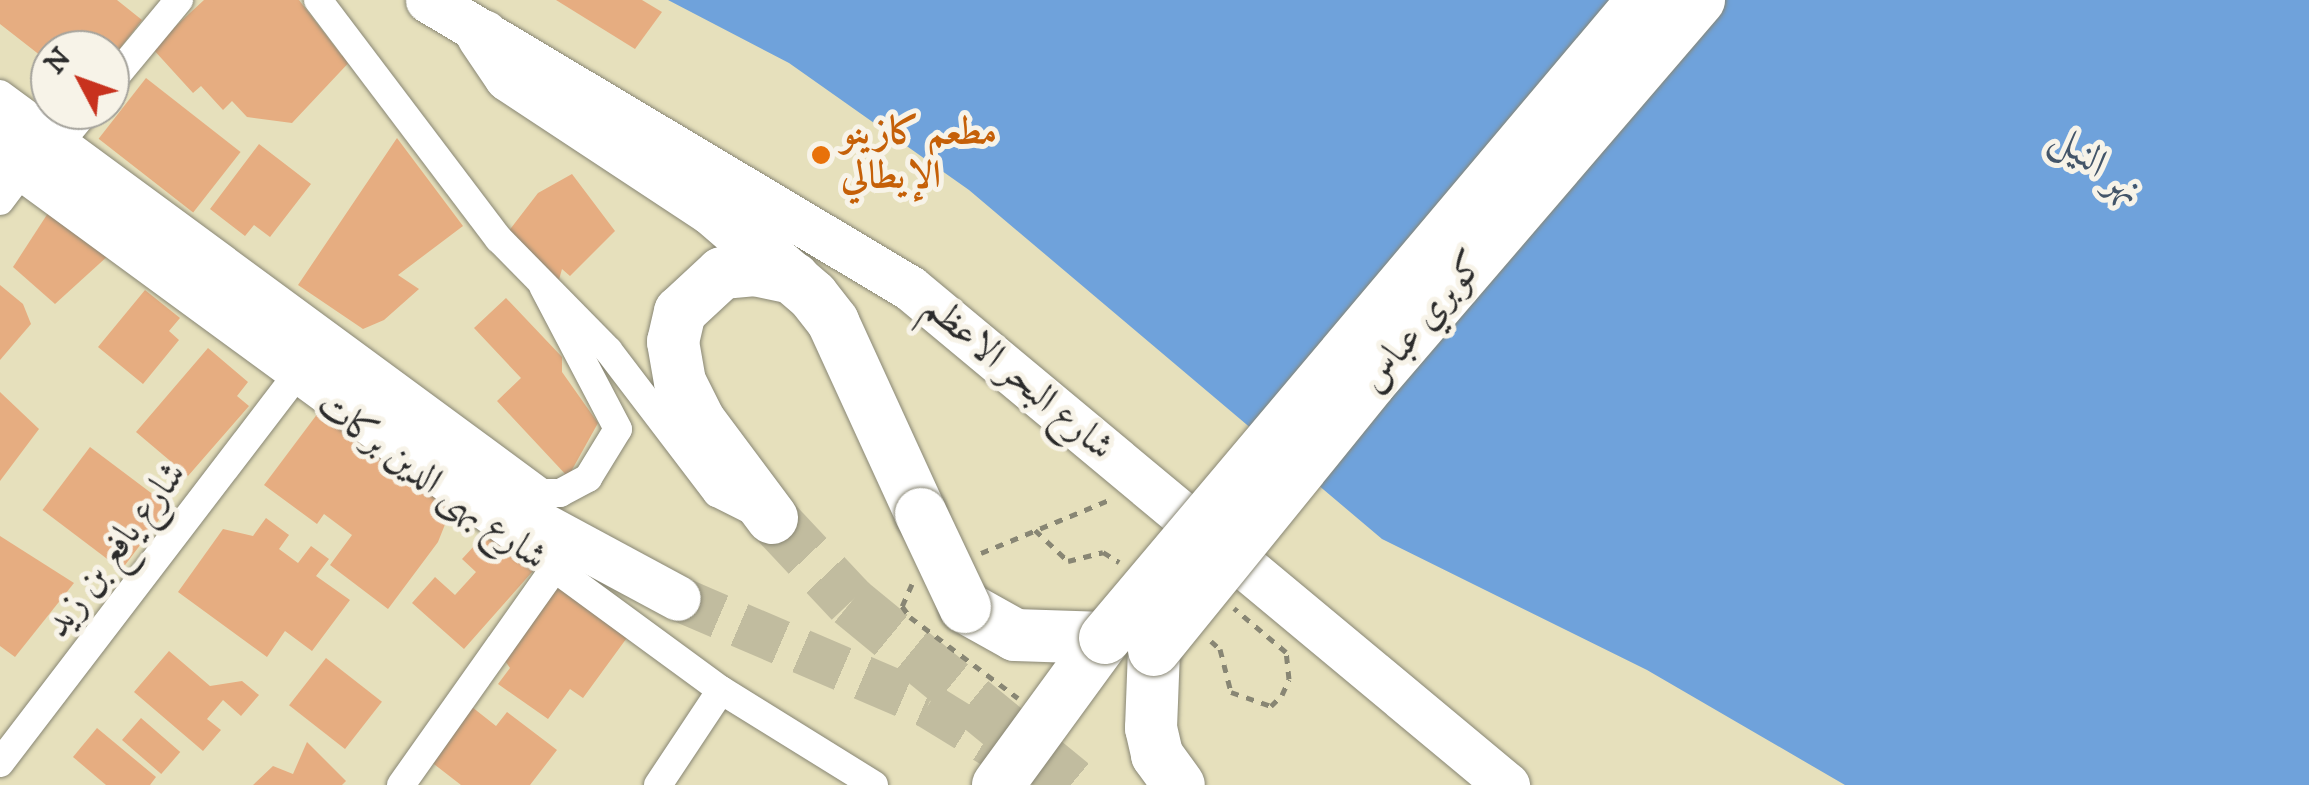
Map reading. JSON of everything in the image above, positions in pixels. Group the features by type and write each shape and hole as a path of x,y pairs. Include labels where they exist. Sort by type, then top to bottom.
{"highway":[{"name":"كوبري عباس","path":"1129,644 1642,0"},
{"name":"كوبري عباس","path":"1129,644 1370,383 1698,0"},
{"path":"483,36 510,76 712,208 794,278 833,322 966,607 987,624 1015,635 1129,644"},
{"path":"772,518 699,420 680,382 674,342 680,312 722,273 755,270 794,278"},
{"path":"998,785 1129,644"},
{"path":"1129,644 1157,755 1180,785"}],"main road":[{"name":"شارع البحر الاعظم","path":"428,0 910,288 1507,785"},
{"name":"شارع بهى الدين بركات","path":"0,128 111,226 535,521 678,598"}],"street":[{"path":"130,59 179,0"},
{"path":"318,0 500,239 608,350 716,493 734,507 772,518"},
{"path":"0,94 542,492 560,493 588,478 618,429 543,286"},
{"path":"61,141 70,130"},
{"path":"0,201 9,169"},
{"name":"شارع بهى الدين بركات","path":"9,169 111,226 292,382 721,690 874,785"},
{"name":"شارع يافع بن زيد","path":"0,763 292,382"},
{"path":"401,785 553,570"},
{"path":"658,785 721,690"}],"path":[{"path":"1035,530 1068,561 1103,552 1122,564"},
{"path":"1220,649 1232,692 1271,706"}],"water":[{"name":"نهر النيل","path":"668,0 2309,0 2309,785 1845,785 1647,670 1382,539 969,190 789,63"}],"building":[{"path":"0,0 117,0 142,20 130,35 130,30 30,30 30,47 0,24"},
{"path":"204,0 299,0 342,56 350,49 355,56 292,123 247,117 232,101 223,110 201,86 193,93 152,48"},
{"path":"556,0 642,0 662,12 635,49"},
{"path":"146,78 241,152 193,213 99,139 105,130 130,130 130,98"},
{"path":"397,138 463,226 398,275 419,289 384,320 363,329 298,285"},
{"path":"259,144 311,184 270,237 254,225 245,236 210,209"},
{"path":"572,174 615,231 570,276 562,269 557,287 508,232 538,193"},
{"path":"50,210 110,254 55,304 13,267"},
{"path":"0,285 23,304 31,324 0,360"},
{"path":"145,290 180,318 169,331 179,340 143,384 98,347"},
{"path":"506,298 562,357 562,372 598,423 568,477 497,401 521,378 474,328"},
{"path":"208,348 248,382 237,396 249,406 188,476 136,432"},
{"path":"0,392 39,429 0,481"},
{"path":"321,409 452,507 438,542 388,609 330,565 352,535 324,514 317,524 264,485"},
{"path":"90,447 169,507 122,570 42,510"},
{"path":"266,518 289,535 279,549 298,563 311,546 329,559 316,576 350,600 312,651 285,631 267,657 178,592 223,529 253,536"},
{"path":"488,531 533,571 464,649 412,603 435,577 455,595 476,572 462,559"},
{"path":"0,536 74,583 15,657 0,646"},
{"path":"555,581 629,635 583,698 570,689 548,719 498,684 510,668 501,655"},
{"path":"169,651 210,686 242,681 259,695 241,716 223,700 207,719 221,730 203,751 134,692"},
{"path":"326,658 382,702 345,749 289,705"},
{"path":"472,707 496,726 507,712 557,750 530,785 461,785 430,761"},
{"path":"141,718 180,752 161,774 122,740"},
{"path":"97,728 156,777 150,785 106,785 73,757"},
{"path":"307,742 346,781 342,785 253,785 273,766 293,774"}],"tunnel":[{"path":"772,518 851,602 1074,785"},
{"path":"678,598 928,705 1058,785"}],"place":[{"name":"مطعم كازينو الإيطالي","path":"821,155"}]}
